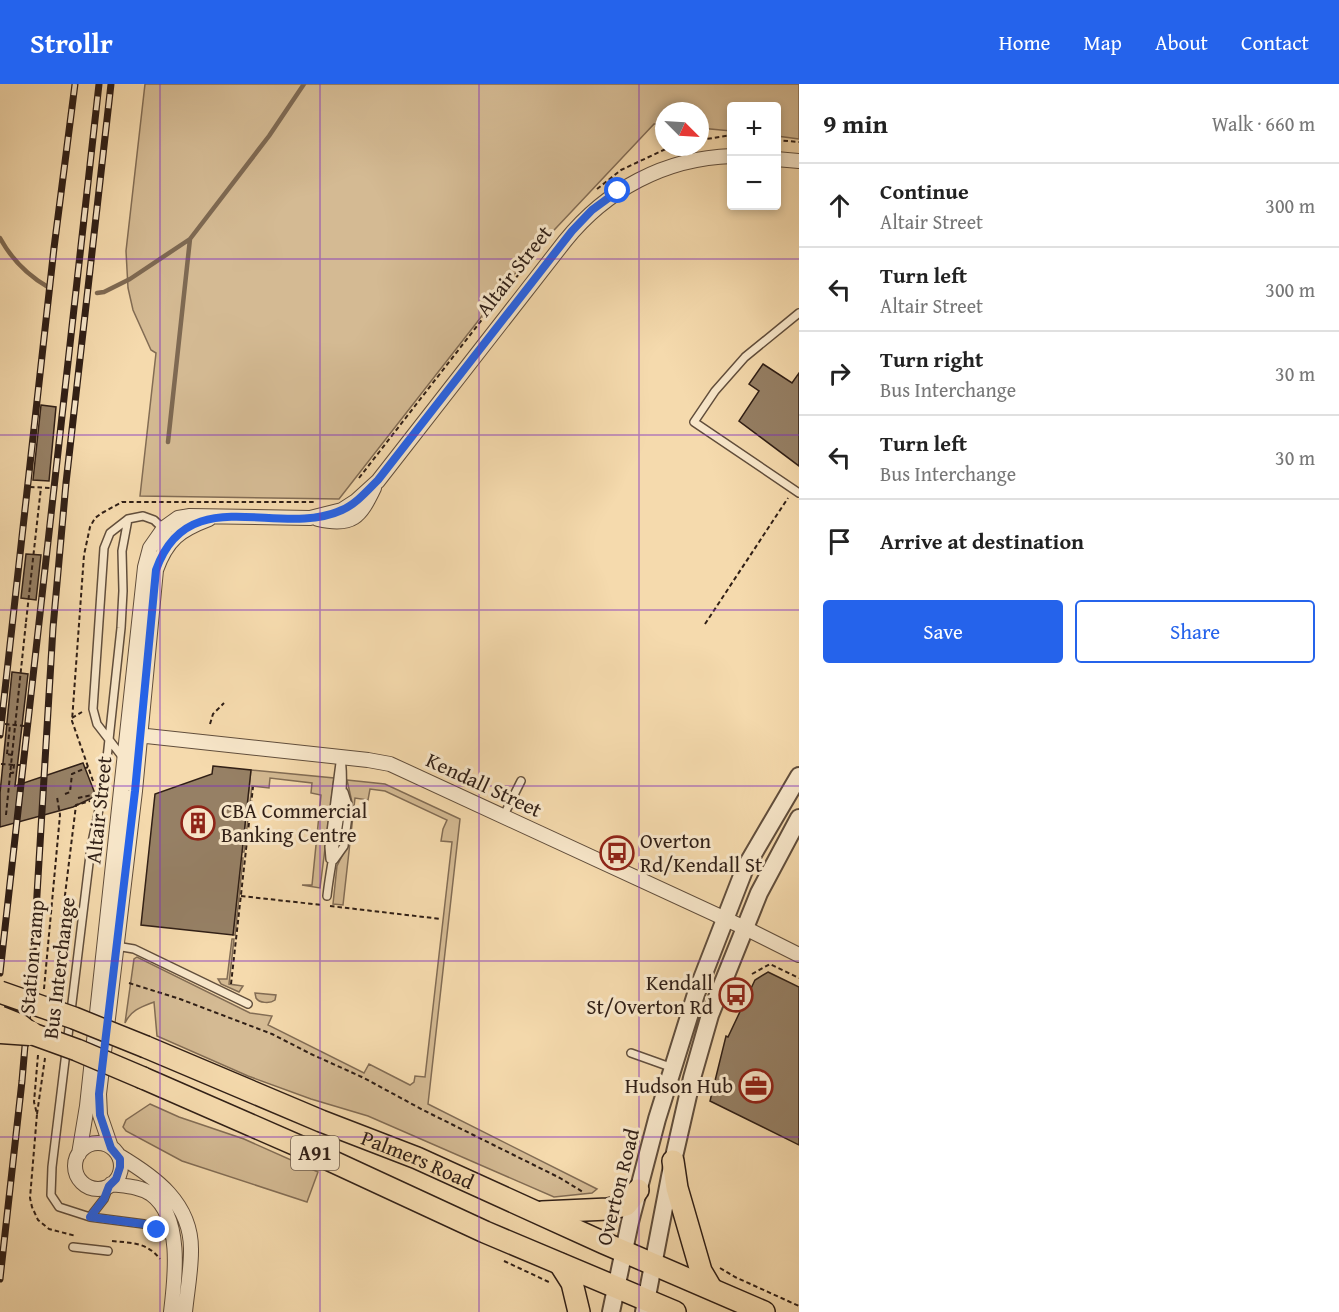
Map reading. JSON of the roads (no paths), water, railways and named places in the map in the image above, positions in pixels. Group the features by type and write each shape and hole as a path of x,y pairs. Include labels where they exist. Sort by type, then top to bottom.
{"highway":[{"name":"Palmers Road","path":"0,992 74,1018 321,1121 417,1158 764,1312"},
{"name":"Palmers Road","path":"0,1017 20,1025 34,1044 77,1050 617,1288 646,1306 675,1312"},
{"path":"0,1031 34,1044"},
{"path":"673,1161 677,1188 701,1271 711,1288"},
{"path":"538,1212 608,1209 626,1205 638,1191"},
{"path":"560,1264 572,1283 579,1312"}],"street":[{"name":"Altair Street","path":"79,1154 111,946 134,735 146,567 150,548 169,533 182,517 310,518 342,510 356,501 378,480 552,256 592,210 625,187 660,170 695,160 727,157"},
{"path":"781,159 799,161"},
{"name":"Altair Street","path":"115,1151 100,1115 99,1094 126,761 134,735"},
{"name":"Kendall Street","path":"134,735 390,764 799,955"},
{"name":"Overton Road","path":"611,1312 638,1191 696,994 745,868 799,776"},
{"path":"646,1306 673,1161 692,1078 710,1015 759,893 799,818"},
{"path":"171,1312 176,1269 174,1237 165,1211 152,1195 140,1188 110,1185 94,1188 81,1182 75,1168 79,1154 94,1143 106,1144 150,1175 168,1191 179,1209 189,1233 191,1251 185,1312"},
{"path":"110,1185 120,1171 115,1151"}],"lane":[{"path":"796,491 694,422 715,391 745,357 799,313"},
{"path":"126,761 108,741 97,724 93,709 104,548 110,533 128,519 143,516 154,520 169,533"},
{"name":"Bus Interchange","path":"128,519 122,551 123,601 104,786 91,847 52,1167 51,1195 59,1207 90,1217 144,1224 174,1237"},
{"path":"327,896 331,865 337,843 343,788 341,757"},
{"path":"331,865 330,838 341,757"},
{"path":"503,817 521,781"},
{"path":"111,946 134,949 248,1004"},
{"path":"632,1053 673,1068"},
{"path":"90,1217 104,1199 110,1185"},
{"path":"73,1246 108,1251"}],"waterway":[{"path":"97,293 104,292 130,279 190,239 269,136 304,84"},
{"path":"0,238 21,266 48,287"},
{"path":"168,442 190,239"}],"railway":[{"path":"0,735 54,248 75,84"},
{"path":"0,973 99,84"},
{"path":"0,1279 22,1081 35,928 53,628 66,483 111,84"}],"place":[{"name":"CBA Commercial Banking Centre","path":"198,823"},
{"name":"Overton Rd/Kendall St","path":"617,853"},
{"name":"Kendall St/Overton Rd","path":"736,995"},
{"name":"Hudson Hub","path":"756,1086"}]}
